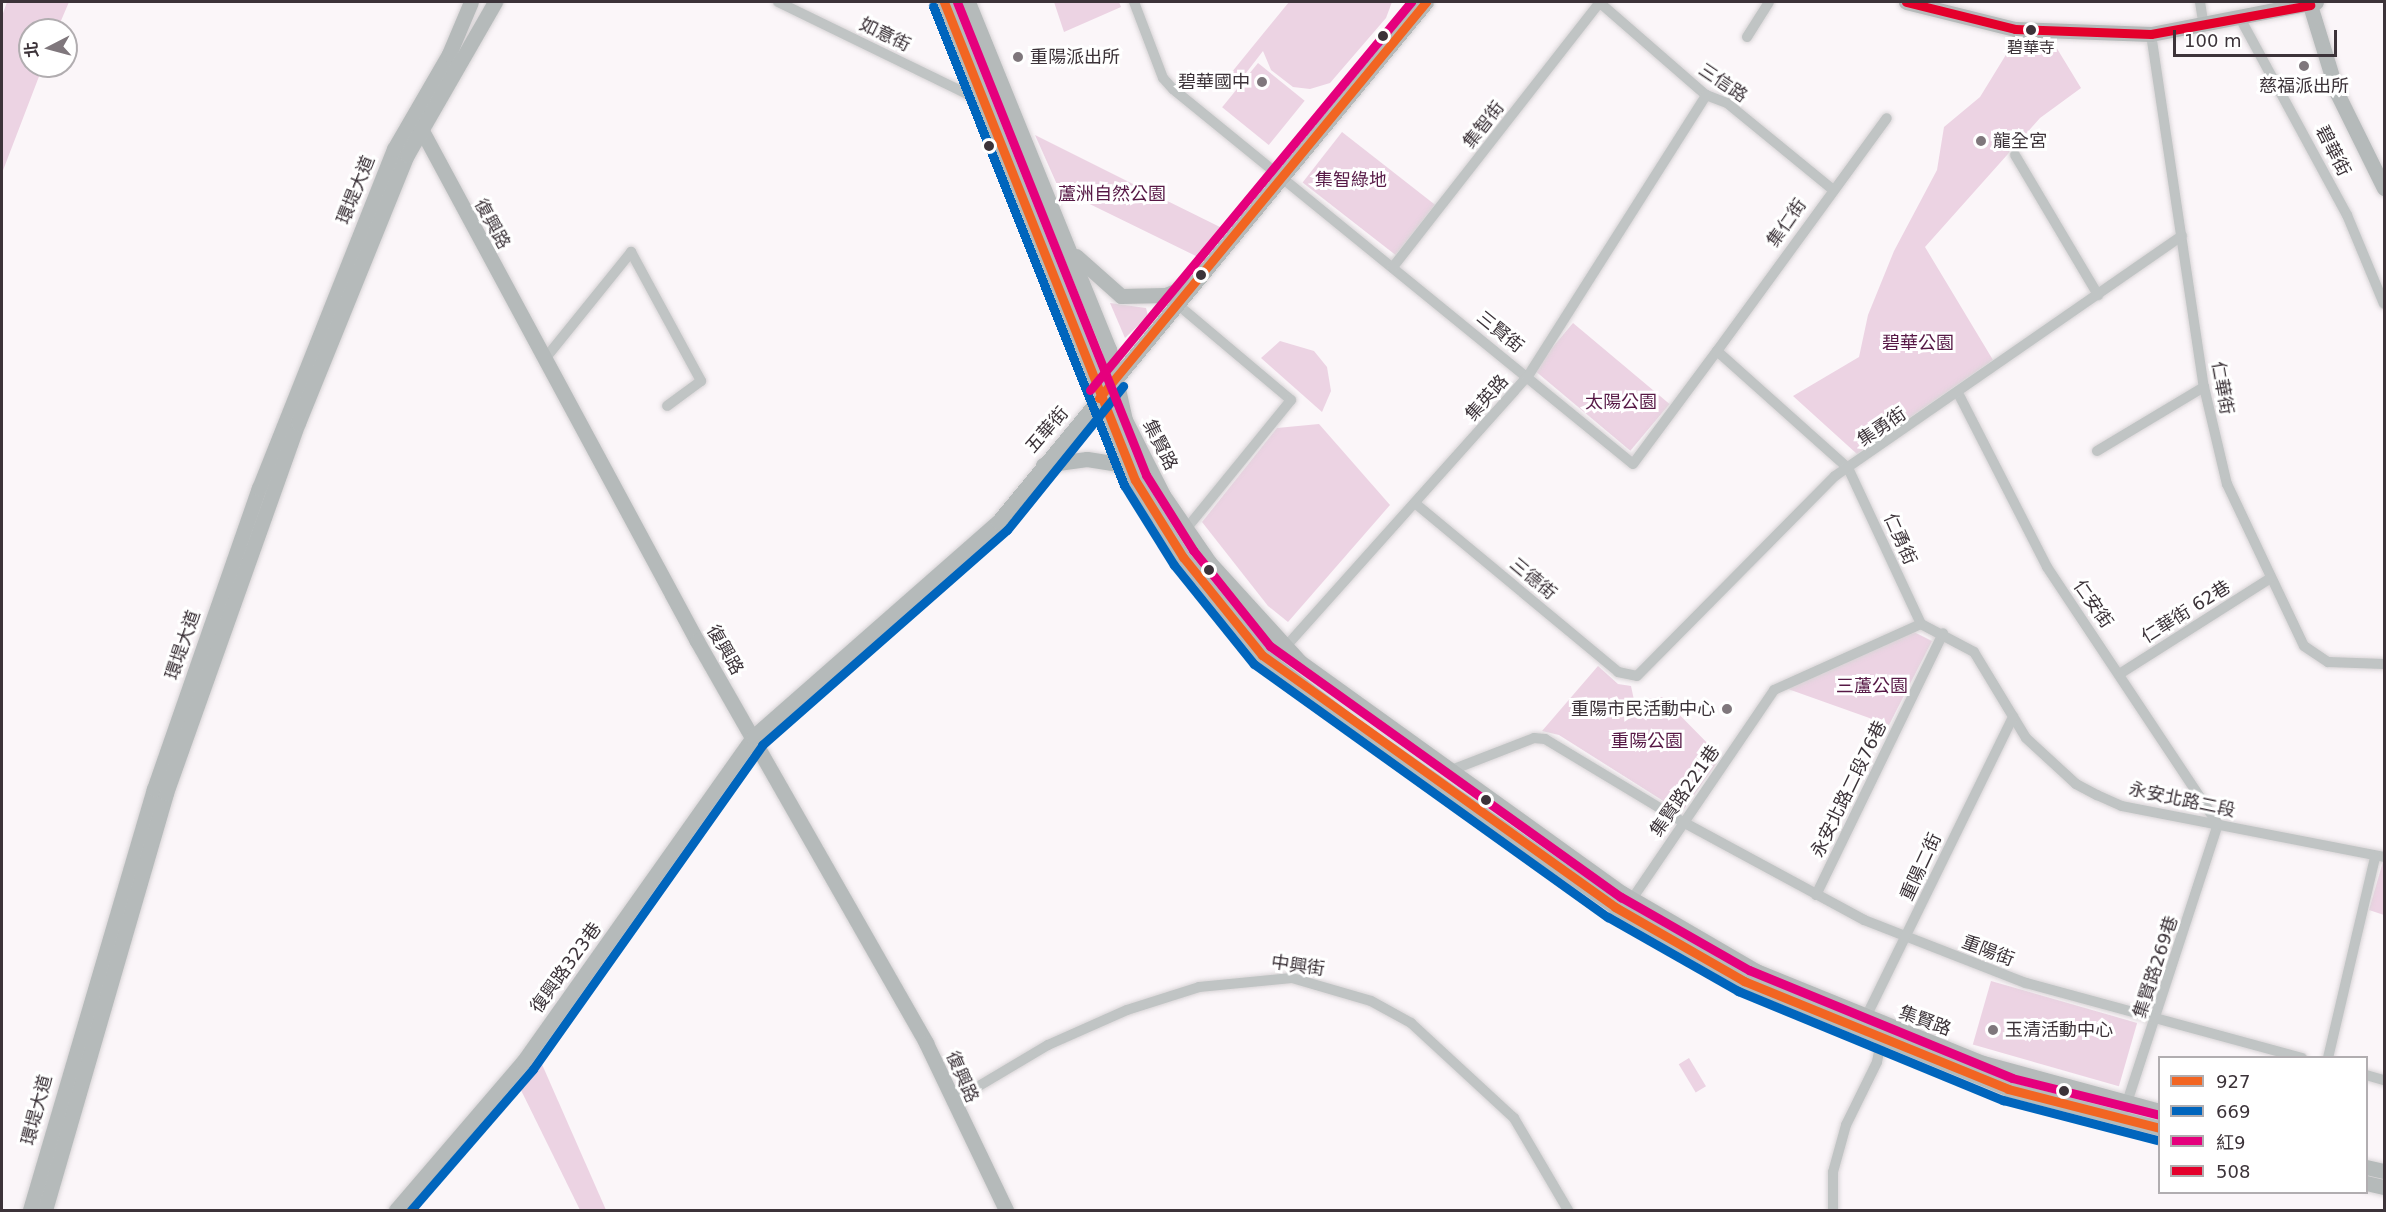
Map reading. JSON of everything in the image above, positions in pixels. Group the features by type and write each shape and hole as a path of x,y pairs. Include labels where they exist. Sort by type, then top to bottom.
{"street":[{"name":"環堤大道","path":"30,1210 160,791 307,362 416,108 471,2"},
{"name":"環堤大道","path":"203,665 407,154 421,135 495,2"},
{"name":"如意街","path":"778,2 978,99"},
{"name":"集賢路","path":"944,2 978,99 1135,480 1216,603 1272,662 1350,722 1628,905 1862,1025 2008,1089 2158,1127"},
{"name":"集賢路","path":"968,2 1117,375 1125,420 1186,529 1233,594 1285,648 1352,705 1449,771 1628,905"},
{"name":"三賢街","path":"1134,2 1163,78 1633,464 1718,351"},
{"name":"五華街","path":"753,737 998,522 1426,2"},
{"name":"三信路","path":"1599,2 1706,95 1727,103 1832,189"},
{"name":"集智街","path":"1393,267 1599,2"},
{"path":"1747,37 1769,2"},
{"path":"1906,2 2015,29 2151,34 2204,26 2312,2 2337,93 2385,188"},
{"path":"2200,2 2204,26"},
{"name":"碧華街","path":"2240,18 2332,186 2385,304"},
{"name":"仁華街","path":"2151,34 2204,387 2219,462 2270,579 2304,646 2328,662 2385,664"},
{"name":"集英路","path":"1272,662 1416,504 1528,376 1706,95"},
{"name":"復興路","path":"416,108 421,135 753,737 926,1043 952,1102 1006,1210"},
{"name":"集仁街","path":"1718,351 1832,189 1887,118"},
{"path":"2014,155 2098,295"},
{"name":"集勇街","path":"1630,677 1643,672 1848,468 2182,236"},
{"path":"1065,244 1104,287 1121,296 1166,295 1192,284"},
{"path":"544,360 631,252 701,381 667,406"},
{"path":"1177,304 1291,400 1186,529"},
{"path":"1718,351 1848,468"},
{"path":"2097,451 2204,387"},
{"name":"仁安街","path":"1958,393 2048,567 2121,674 2218,824"},
{"path":"1043,465 1074,459 1113,463 1135,480"},
{"name":"仁勇街","path":"1848,468 1921,624"},
{"name":"三德街","path":"1416,504 1630,677"},
{"name":"仁華街 62巷","path":"2121,674 2270,579"},
{"name":"永安北路二段","path":"1921,624 1943,633 1974,652 2026,738 2076,784 2122,806 2380,857"},
{"name":"集賢路221巷","path":"1628,905 1774,690 1921,624"},
{"name":"永安北路二段76巷","path":"1816,895 1943,633"},
{"name":"重陽二街","path":"1862,1025 2013,717"},
{"name":"復興路323巷","path":"396,1210 523,1062 753,737"},
{"name":"重陽街","path":"1449,771 1534,738 1545,739 1683,822 1816,895 1906,937 2026,983 2156,1022 2294,1056"},
{"name":"環堤大道","path":"45,1210 160,791"},
{"name":"集賢路269巷","path":"2122,1118 2156,1022 2218,824"},
{"path":"2329,1056 2380,857"},
{"name":"中興街","path":"952,1102 1048,1045 1127,1010 1210,984 1292,978 1371,1001 1411,1023 1514,1118 1568,1210"},
{"name":"集賢路","path":"1882,1034 2023,1077 2158,1110"},
{"path":"1833,1210 1833,1172 1846,1125 1877,1062 1882,1034"},
{"path":"2368,1075 2385,1080"},
{"path":"2368,1167 2385,1171"},
{"path":"2368,1183 2385,1187"}],"green space":[{"path":"7,2 69,2 62,18 18,18 18,78 38,78 2,173 2,16"},
{"path":"1054,2 1119,2 1121,7 1064,32"},
{"path":"1289,2 1392,2 1386,18 1330,83 1310,89 1293,87 1271,70 1263,51 1236,86 1227,78"},
{"name":"碧華公園","path":"2015,40 2053,42 2081,88 2040,118 1925,247 1993,360 1857,454 1793,396 1859,357 1868,315 1894,251 1937,170 1944,127 1980,97"},
{"path":"1258,63 1305,101 1269,145 1222,107"},
{"name":"集智綠地","path":"1342,132 1435,205 1396,255 1303,182"},
{"name":"蘆洲自然公園","path":"1035,135 1224,229 1200,258 1059,189"},
{"path":"1110,303 1146,308 1148,316 1125,338"},
{"name":"太陽公園","path":"1573,323 1670,404 1630,451 1534,370"},
{"path":"1280,341 1314,351 1327,367 1331,391 1322,412 1261,358"},
{"path":"1319,424 1390,505 1288,622 1268,606 1202,522 1277,428"},
{"name":"三蘆公園","path":"1914,632 1932,641 1889,725 1788,689"},
{"name":"重陽公園","path":"1598,666 1618,684 1631,686 1634,700 1662,697 1721,757 1684,809 1676,809 1559,735 1542,731"},
{"path":"2384,858 2384,915 2369,910"},
{"path":"1991,981 2137,1023 2119,1086 1973,1044"},
{"path":"537,1053 606,1210 580,1210 516,1080"},
{"path":"1689,1058 1706,1086 1696,1092 1679,1064"}],"transit line":[{"name":"927","path":"944,2 1135,480 1183,557 1262,655 1615,907 1744,981 2008,1089 2158,1127"},
{"name":"紅9","path":"957,2 1146,475 1193,550 1270,646 1621,897 1749,970 2012,1078 2158,1114"},
{"name":"紅9","path":"1090,390 1411,2"},
{"name":"927","path":"1099,398 1426,2"},
{"name":"508","path":"1906,2 2015,29 2151,34 2310,5"},
{"name":"669","path":"933,6 1124,485 1174,565 1254,664 1608,917 1738,991 2003,1100 2157,1140"},
{"name":"669","path":"411,1210 533,1069 762,745 1007,530 1123,386"}],"place":[{"name":"碧華寺","path":"2031,30"},
{"name":"重陽派出所","path":"1018,57"},
{"name":"慈福派出所","path":"2304,66"},
{"name":"碧華國中","path":"1262,82"},
{"name":"龍全宮","path":"1981,141"},
{"name":"重陽市民活動中心","path":"1727,709"},
{"name":"玉清活動中心","path":"1993,1030"}]}
